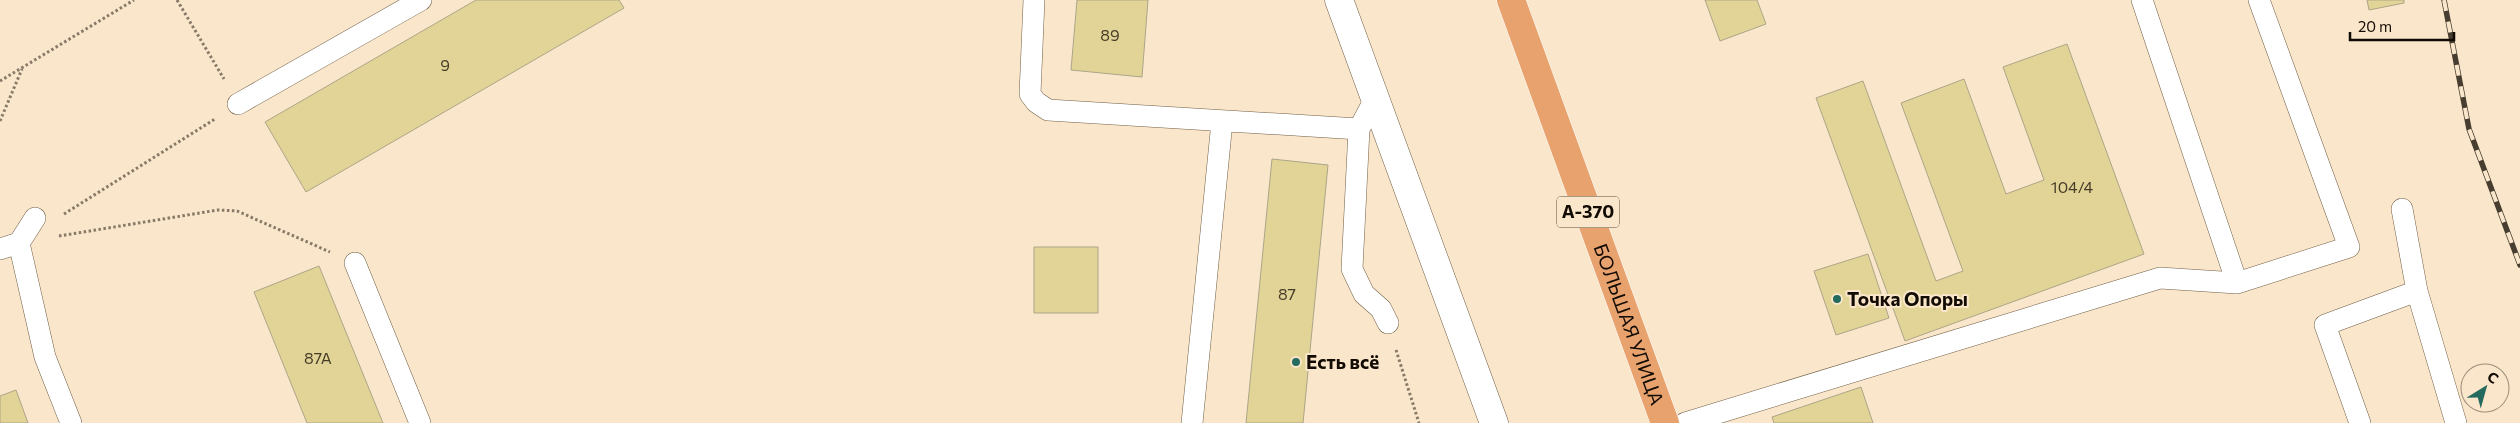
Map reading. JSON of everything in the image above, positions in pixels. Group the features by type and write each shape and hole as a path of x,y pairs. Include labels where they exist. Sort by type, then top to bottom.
{"highway":[{"name":"БОЛЬШАЯ УЛИЦА","path":"1511,0 1665,423"}],"street":[{"path":"1339,0 1494,423"}],"lane":[{"path":"238,104 421,0"},
{"path":"1034,0 1030,94 1036,102 1048,110 1359,129"},
{"path":"2142,0 2237,282"},
{"path":"1685,423 2160,278 2237,282 2349,247 2258,0"},
{"path":"1375,99 1359,129 1352,269 1364,294 1381,309 1388,323"},
{"path":"1192,423 1222,122"},
{"path":"2402,209 2417,292 2456,423"},
{"path":"35,218 10,246 45,357 71,423"},
{"path":"355,263 420,423"},
{"path":"2360,423 2325,324 2417,292"}],"path":[{"path":"0,81 134,0"},
{"path":"61,216 238,104 176,0"},
{"path":"0,121 22,68"},
{"path":"10,246 218,210 237,211 355,263"},
{"path":"1388,323 1419,423"}],"building":[{"path":"476,0 619,0 624,8 306,192 265,122"},
{"path":"1077,0 1148,0 1142,77 1071,70"},
{"path":"1705,0 1757,0 1766,24 1720,41"},
{"path":"2367,0 2404,0 2404,3 2369,10"},
{"path":"2067,44 2144,254 1905,341 1816,98 1863,81 1936,281 1963,271 1901,103 1964,79 2006,194 2044,180 2003,67"},
{"path":"1272,159 1328,165 1303,423 1246,423"},
{"path":"1034,247 1098,247 1098,313 1034,313"},
{"path":"1868,254 1889,318 1836,335 1814,271"},
{"path":"319,266 383,423 307,423 254,292"},
{"path":"1861,387 1873,423 1774,423 1772,417"},
{"path":"16,390 28,423 0,423 0,396"}],"railway":[{"path":"2444,0 2469,129 2520,265"}],"place":[{"name":"Точка Опоры","path":"1837,299"},
{"name":"Есть всё","path":"1296,362"}]}
